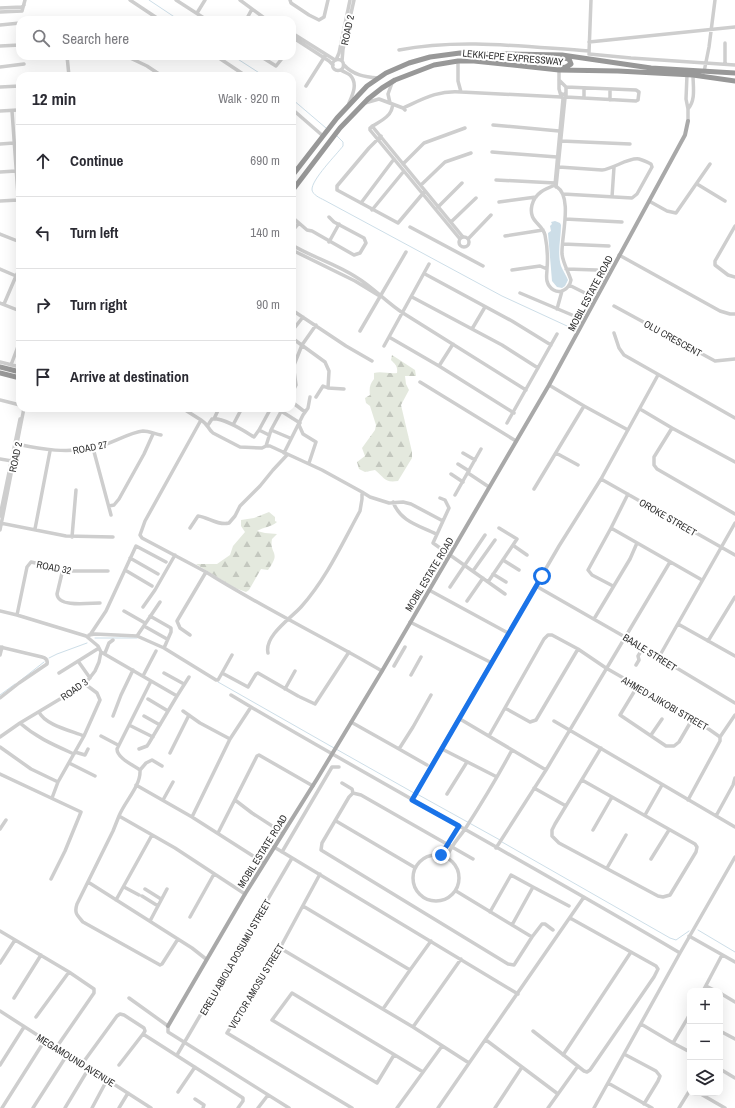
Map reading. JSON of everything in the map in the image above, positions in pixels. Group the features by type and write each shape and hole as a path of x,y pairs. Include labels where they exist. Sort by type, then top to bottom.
{"highway":[{"name":"LEKKI-EPE EXPRESSWAY","path":"296,171 347,106 367,86 378,78 405,65 430,57 460,53 540,55 589,54 651,68 704,72 714,75"},
{"path":"501,64 509,62 557,68 566,67 571,64 569,59 566,58 540,55"},
{"name":"LEKKI-EPE EXPRESSWAY","path":"296,186 332,137 359,107 382,88 395,80 434,65 458,61 559,70 618,70 687,75 714,75"},
{"path":"714,75 735,74"},
{"path":"714,75 735,80"},
{"path":"0,367 16,371"},
{"path":"0,373 16,377"}],"main road":[{"name":"MOBIL ESTATE ROAD","path":"168,1026 245,894 382,672 549,385 685,135 688,121"}],"street":[{"path":"0,12 22,7 25,0"},
{"path":"130,0 154,16"},
{"path":"176,0 201,16"},
{"path":"197,13 205,0"},
{"path":"240,0 262,16"},
{"path":"290,0 291,3 319,20 324,17 328,0"},
{"name":"ROAD 2","path":"333,65 339,53 350,0"},
{"name":"ROAD 2","path":"343,63 343,49 354,0"},
{"path":"589,54 591,0"},
{"path":"704,72 715,0"},
{"path":"0,8 12,9"},
{"path":"248,16 252,8"},
{"path":"252,16 257,13"},
{"path":"0,25 16,24"},
{"path":"589,42 735,27"},
{"path":"296,38 325,56 343,63 355,74 365,77 378,78"},
{"path":"725,43 725,64"},
{"path":"399,50 412,47 449,44 484,45 735,65"},
{"path":"0,46 16,45"},
{"path":"483,54 484,45"},
{"path":"325,56 336,70 341,70 350,75 355,87 353,96 347,106"},
{"path":"306,86 325,56"},
{"path":"650,59 651,68"},
{"path":"67,60 69,72"},
{"path":"134,60 156,72"},
{"path":"222,60 240,72"},
{"path":"266,60 276,66 281,60"},
{"path":"458,61 458,81 461,92"},
{"path":"341,70 343,63"},
{"path":"0,67 24,64"},
{"path":"555,185 559,167 564,97 559,89 559,70"},
{"path":"687,75 686,99 688,121"},
{"path":"688,109 693,100 694,75"},
{"path":"395,80 391,84 388,94 391,104 389,114 370,129 378,136 421,185 424,192 462,238 468,239"},
{"path":"359,107 367,102 379,98 404,109 432,94 454,91 610,100 638,100 639,92 636,90 566,87 559,80"},
{"path":"0,87 16,86"},
{"path":"555,185 559,131 566,87"},
{"path":"584,88 584,98"},
{"path":"610,89 610,100"},
{"path":"686,92 693,92"},
{"path":"686,99 693,100"},
{"path":"0,111 16,110"},
{"path":"0,172 16,171 12,111"},
{"path":"296,112 324,134"},
{"path":"493,125 559,131"},
{"path":"403,164 424,143 465,128"},
{"path":"378,136 394,159 451,222 462,238"},
{"path":"378,136 336,187 337,190 398,223 424,192"},
{"path":"561,141 630,144"},
{"path":"0,144 14,143"},
{"path":"492,152 557,157"},
{"path":"421,185 445,162 470,153"},
{"path":"559,167 602,170 638,158 651,164 652,167 636,197 563,194"},
{"path":"361,203 394,159"},
{"path":"649,201 667,211 676,213 710,164"},
{"path":"612,197 614,167"},
{"path":"372,210 404,170"},
{"path":"496,180 555,185 561,189 563,194 565,219 563,259 571,280 569,285 562,291 557,309"},
{"path":"438,207 462,183"},
{"path":"697,184 726,201"},
{"path":"555,185 542,191 536,197 532,206 532,214 536,224 543,230 544,234 547,281 549,286 554,290 562,291"},
{"path":"499,202 536,197"},
{"path":"451,222 476,198"},
{"path":"0,201 16,200"},
{"path":"462,246 466,247 468,245 468,239 491,215"},
{"path":"296,220 307,230 312,231 354,255 360,253 366,243 364,238 329,217"},
{"path":"565,219 622,222"},
{"path":"296,226 299,223"},
{"path":"329,242 339,224"},
{"path":"735,226 715,261 715,265 718,268 728,275 735,276"},
{"path":"410,227 483,266"},
{"path":"505,236 543,230"},
{"path":"0,234 16,240"},
{"path":"460,253 462,246 459,243 462,238"},
{"path":"563,244 609,246"},
{"path":"296,247 381,296 403,313 526,390"},
{"path":"296,252 328,265"},
{"path":"360,331 406,252"},
{"path":"619,255 720,311 735,314"},
{"path":"384,346 425,274 429,264"},
{"path":"512,270 540,266 547,269"},
{"path":"0,269 16,276 2,303 16,309"},
{"path":"566,269 597,270"},
{"path":"425,274 512,321 551,345"},
{"path":"569,285 585,293"},
{"path":"520,293 572,315"},
{"path":"412,297 472,328 538,368"},
{"name":"OLU CRESCENT","path":"614,306 715,361 735,359"},
{"path":"472,328 485,307"},
{"path":"296,313 346,346 372,361"},
{"path":"296,326 303,317"},
{"path":"296,358 302,345 316,325"},
{"path":"614,332 619,348 624,355 735,418"},
{"path":"507,423 514,413 557,334"},
{"path":"389,337 514,413"},
{"path":"296,341 325,362 329,371 328,388"},
{"path":"439,366 453,344"},
{"path":"11,365 16,352"},
{"path":"0,362 16,366"},
{"path":"413,797 460,719 559,546 601,479 658,375"},
{"path":"420,382 516,441"},
{"path":"549,385 628,430"},
{"path":"316,397 323,386 328,388 344,388"},
{"path":"190,528 198,516 220,524 228,523 235,516 240,506 260,486 286,454 290,438 309,406 310,397"},
{"path":"0,400 16,404"},
{"path":"296,405 305,412"},
{"path":"534,489 584,406"},
{"path":"640,409 735,462"},
{"name":"ROAD 2","path":"0,530 22,412"},
{"name":"ROAD 2","path":"0,516 22,412"},
{"path":"188,412 208,425 213,433 240,447 262,448 270,446 309,463 362,492 380,500 411,504 443,521"},
{"path":"208,425 212,419 214,419 217,412"},
{"path":"233,425 240,412"},
{"path":"214,419 233,425 254,437 268,412"},
{"path":"266,446 271,430 281,412"},
{"path":"284,412 299,424 303,434 316,442 309,463"},
{"path":"201,420 145,521 140,533 142,538 206,572 251,600 382,672"},
{"path":"672,428 654,457 654,465 657,469 735,514"},
{"path":"259,430 269,435"},
{"path":"271,430 290,438"},
{"name":"ROAD 27","path":"17,444 50,451 64,451 93,448 142,431 161,435"},
{"path":"108,506 114,505 119,499 144,454 153,434"},
{"path":"93,448 111,515"},
{"path":"455,495 482,450"},
{"path":"35,529 50,451"},
{"path":"463,453 475,460"},
{"path":"556,453 578,465"},
{"path":"0,459 12,461"},
{"path":"458,464 489,487"},
{"path":"450,474 463,482"},
{"name":"OROKE STREET","path":"601,479 735,555"},
{"path":"72,537 76,490"},
{"path":"268,652 267,648 271,637 301,607 326,573 360,510 362,492"},
{"path":"613,586 592,575 588,570 628,494"},
{"path":"440,498 446,502 449,508 433,543 505,594"},
{"path":"393,502 398,512 404,518 436,534"},
{"path":"1,523 72,537 113,537"},
{"path":"659,657 735,523"},
{"path":"488,582 518,539 499,528"},
{"path":"611,528 702,580"},
{"path":"450,587 485,535"},
{"path":"473,571 495,540"},
{"path":"594,618 630,559 637,543"},
{"path":"88,635 103,617 134,547 137,546 166,562"},
{"path":"514,546 527,554"},
{"path":"143,607 155,590 175,555"},
{"path":"130,558 158,574"},
{"path":"504,560 519,570"},
{"path":"496,848 546,770 670,562"},
{"name":"ROAD 32","path":"17,615 28,564 35,563 81,571 108,571"},
{"path":"63,569 57,597 59,600 69,604 100,603"},
{"path":"125,570 152,586"},
{"path":"190,635 180,628 177,621 206,572"},
{"path":"493,574 506,582"},
{"path":"467,601 483,578"},
{"name":"BAALE STREET","path":"536,586 594,618 735,703"},
{"path":"429,590 508,633"},
{"path":"708,641 735,596"},
{"path":"137,636 160,602"},
{"path":"0,611 88,635 137,636 164,648 216,680 218,680 232,655"},
{"path":"124,611 168,639"},
{"path":"150,616 171,628 171,632 164,648"},
{"path":"410,622 492,663"},
{"path":"678,624 735,656"},
{"path":"88,635 103,653 177,696"},
{"name":"AHMED AJIKOBI STREET","path":"505,708 544,639 548,635 552,635 578,649 637,687 693,718 720,736"},
{"name":"ROAD 3","path":"0,737 20,723 85,684 90,678 109,643 113,640"},
{"path":"0,655 1,647 42,657 48,662 48,664 19,683 0,698"},
{"path":"394,666 405,647"},
{"path":"59,673 99,648"},
{"path":"636,665 639,660 638,656 643,648"},
{"path":"489,736 505,708 530,722 536,720 578,649"},
{"path":"143,676 156,651"},
{"path":"222,673 247,687 258,673 315,704 348,652"},
{"path":"411,675 421,657"},
{"path":"78,661 90,678"},
{"path":"113,716 121,694 133,670"},
{"path":"285,689 294,671"},
{"path":"164,673 184,684"},
{"path":"139,749 147,746 189,677"},
{"path":"140,770 117,753 118,745 151,681"},
{"path":"52,798 58,782 84,736 100,700 97,693 85,684"},
{"path":"637,687 620,715 666,746 674,746 679,742 693,718"},
{"path":"399,749 431,695"},
{"path":"231,696 413,797 496,848 680,953"},
{"path":"148,699 168,711"},
{"path":"192,817 230,739 251,707"},
{"path":"183,711 230,739"},
{"path":"39,712 43,718 53,724 84,736"},
{"path":"170,753 189,715"},
{"path":"688,800 720,741 720,736 735,715"},
{"path":"144,716 160,725"},
{"path":"460,719 546,770"},
{"path":"651,735 662,719"},
{"path":"554,721 735,826"},
{"path":"351,722 427,765"},
{"path":"20,723 43,740 75,753 84,756 88,749"},
{"path":"131,726 153,737"},
{"path":"101,736 118,745"},
{"path":"0,747 31,769 58,782"},
{"path":"582,780 695,844 697,847 696,852 670,894 663,898 559,842 552,836 552,830 601,748"},
{"path":"442,749 496,777"},
{"path":"447,857 512,750"},
{"path":"218,833 257,756 259,755 313,786"},
{"path":"162,766 152,760 146,763 140,770 140,775 136,785 119,816 75,910 83,922 160,965 178,939"},
{"path":"70,762 95,776"},
{"path":"447,794 467,762"},
{"path":"282,852 332,767 339,767"},
{"path":"0,774 81,812 65,851 51,879"},
{"path":"716,816 734,785 735,778"},
{"path":"163,800 173,782"},
{"path":"342,783 352,789 354,793 361,795 473,859"},
{"path":"645,815 662,784"},
{"path":"136,785 192,817 264,863"},
{"path":"534,788 566,806"},
{"path":"354,793 348,797 336,821 322,843 321,850 508,964 514,964 542,924 545,924 553,930"},
{"path":"593,830 612,797"},
{"path":"235,800 283,833"},
{"path":"119,816 152,835 245,894"},
{"path":"0,829 6,820"},
{"path":"336,821 414,867"},
{"path":"441,855 459,826"},
{"path":"651,859 669,830"},
{"path":"116,900 152,835"},
{"path":"607,868 626,835"},
{"path":"274,847 518,994"},
{"path":"431,855 441,855 447,857 454,864 458,870 459,877 456,891 444,900 436,902 424,899 416,891 412,883 412,875 414,867 418,861 431,855"},
{"path":"594,1108 689,936 735,857"},
{"name":"ERELU ABIOLA DOSUMU STREET","path":"177,1056 292,858"},
{"path":"190,917 214,874"},
{"name":"VICTOR AMOSU STREET","path":"320,874 280,948 228,1033 352,1108"},
{"path":"490,912 511,875 569,906"},
{"path":"88,882 178,939 206,959"},
{"path":"124,887 158,906"},
{"path":"512,925 533,888"},
{"path":"145,889 161,899"},
{"path":"150,921 166,889"},
{"path":"456,891 532,937"},
{"path":"438,1108 584,897"},
{"path":"303,906 410,970"},
{"path":"533,1031 587,1072 590,1070 658,969 656,966 570,918"},
{"path":"0,931 69,972 92,987 95,991 56,1048"},
{"path":"689,936 735,962"},
{"path":"0,963 15,940"},
{"path":"383,1009 431,941"},
{"path":"280,948 469,1062"},
{"path":"563,1055 631,952"},
{"path":"14,998 41,955"},
{"path":"710,988 706,986 722,955"},
{"path":"413,1027 461,959"},
{"path":"36,1017 69,972"},
{"path":"394,1055 377,1083 272,1020 292,993 423,1072"},
{"path":"723,995 735,1002"},
{"path":"129,998 168,1026 168,1032 289,1108"},
{"name":"MEGAMOUND AVENUE","path":"0,1013 45,1040 150,1108"},
{"path":"82,1064 120,1014 128,1017 144,1028 145,1031 119,1065"},
{"path":"673,1043 687,1019"},
{"path":"641,1024 687,1050"},
{"path":"0,1065 24,1027"},
{"path":"723,1033 735,1039"},
{"path":"143,1034 242,1098 243,1101 238,1108"},
{"path":"2,1108 45,1040"},
{"path":"486,1040 558,1094"},
{"path":"397,1108 442,1046"},
{"path":"624,1054 656,1071 660,1076 644,1104"},
{"path":"33,1108 67,1055"},
{"path":"548,1108 578,1066"},
{"path":"178,1092 195,1067"},
{"path":"495,1108 522,1067"},
{"path":"65,1108 89,1068"},
{"path":"723,1071 735,1078"},
{"path":"92,1108 107,1080"},
{"path":"608,1083 652,1108"},
{"path":"119,1108 128,1093"},
{"path":"260,1107 268,1095"},
{"path":"679,1108 687,1095"},
{"path":"704,1096 725,1108"},
{"path":"195,1099 204,1105 203,1108"}],"green space":[{"path":"392,355 415,370 416,376 405,376 406,384 409,390 401,405 412,452 412,458 398,481 387,481 375,470 365,472 359,469 357,462 365,456 362,448 375,430 376,425 370,406 366,403 365,398 370,395 370,388 374,379 374,373 397,373 397,367 391,360"},
{"path":"269,512 275,517 275,521 277,522 257,531 277,534 272,539 272,548 275,556 268,570 261,569 249,590 246,592 235,588 196,564 217,564 230,555 233,546 245,532 241,526 241,520 254,518"}],"shaded area":[{"path":"555,221 561,225 559,251 560,261 568,280 562,288 557,287 552,281 548,233 551,231 551,222"}],"waterway":[{"path":"149,0 173,16"},
{"path":"239,60 258,72"},
{"path":"296,102 326,128"},
{"path":"337,136 343,142 343,146 316,180 312,190 315,195 502,296 567,326"},
{"path":"95,638 137,638"},
{"path":"49,658 87,643"},
{"path":"21,680 44,662"},
{"path":"218,682 334,748"},
{"path":"0,695 15,684"},
{"path":"336,749 414,793"},
{"path":"417,794 500,840"},
{"path":"502,842 670,938 676,940 689,931"},
{"path":"698,930 735,952"}],"route":[{"path":"441,855 459,826 412,800 542,576"}]}
